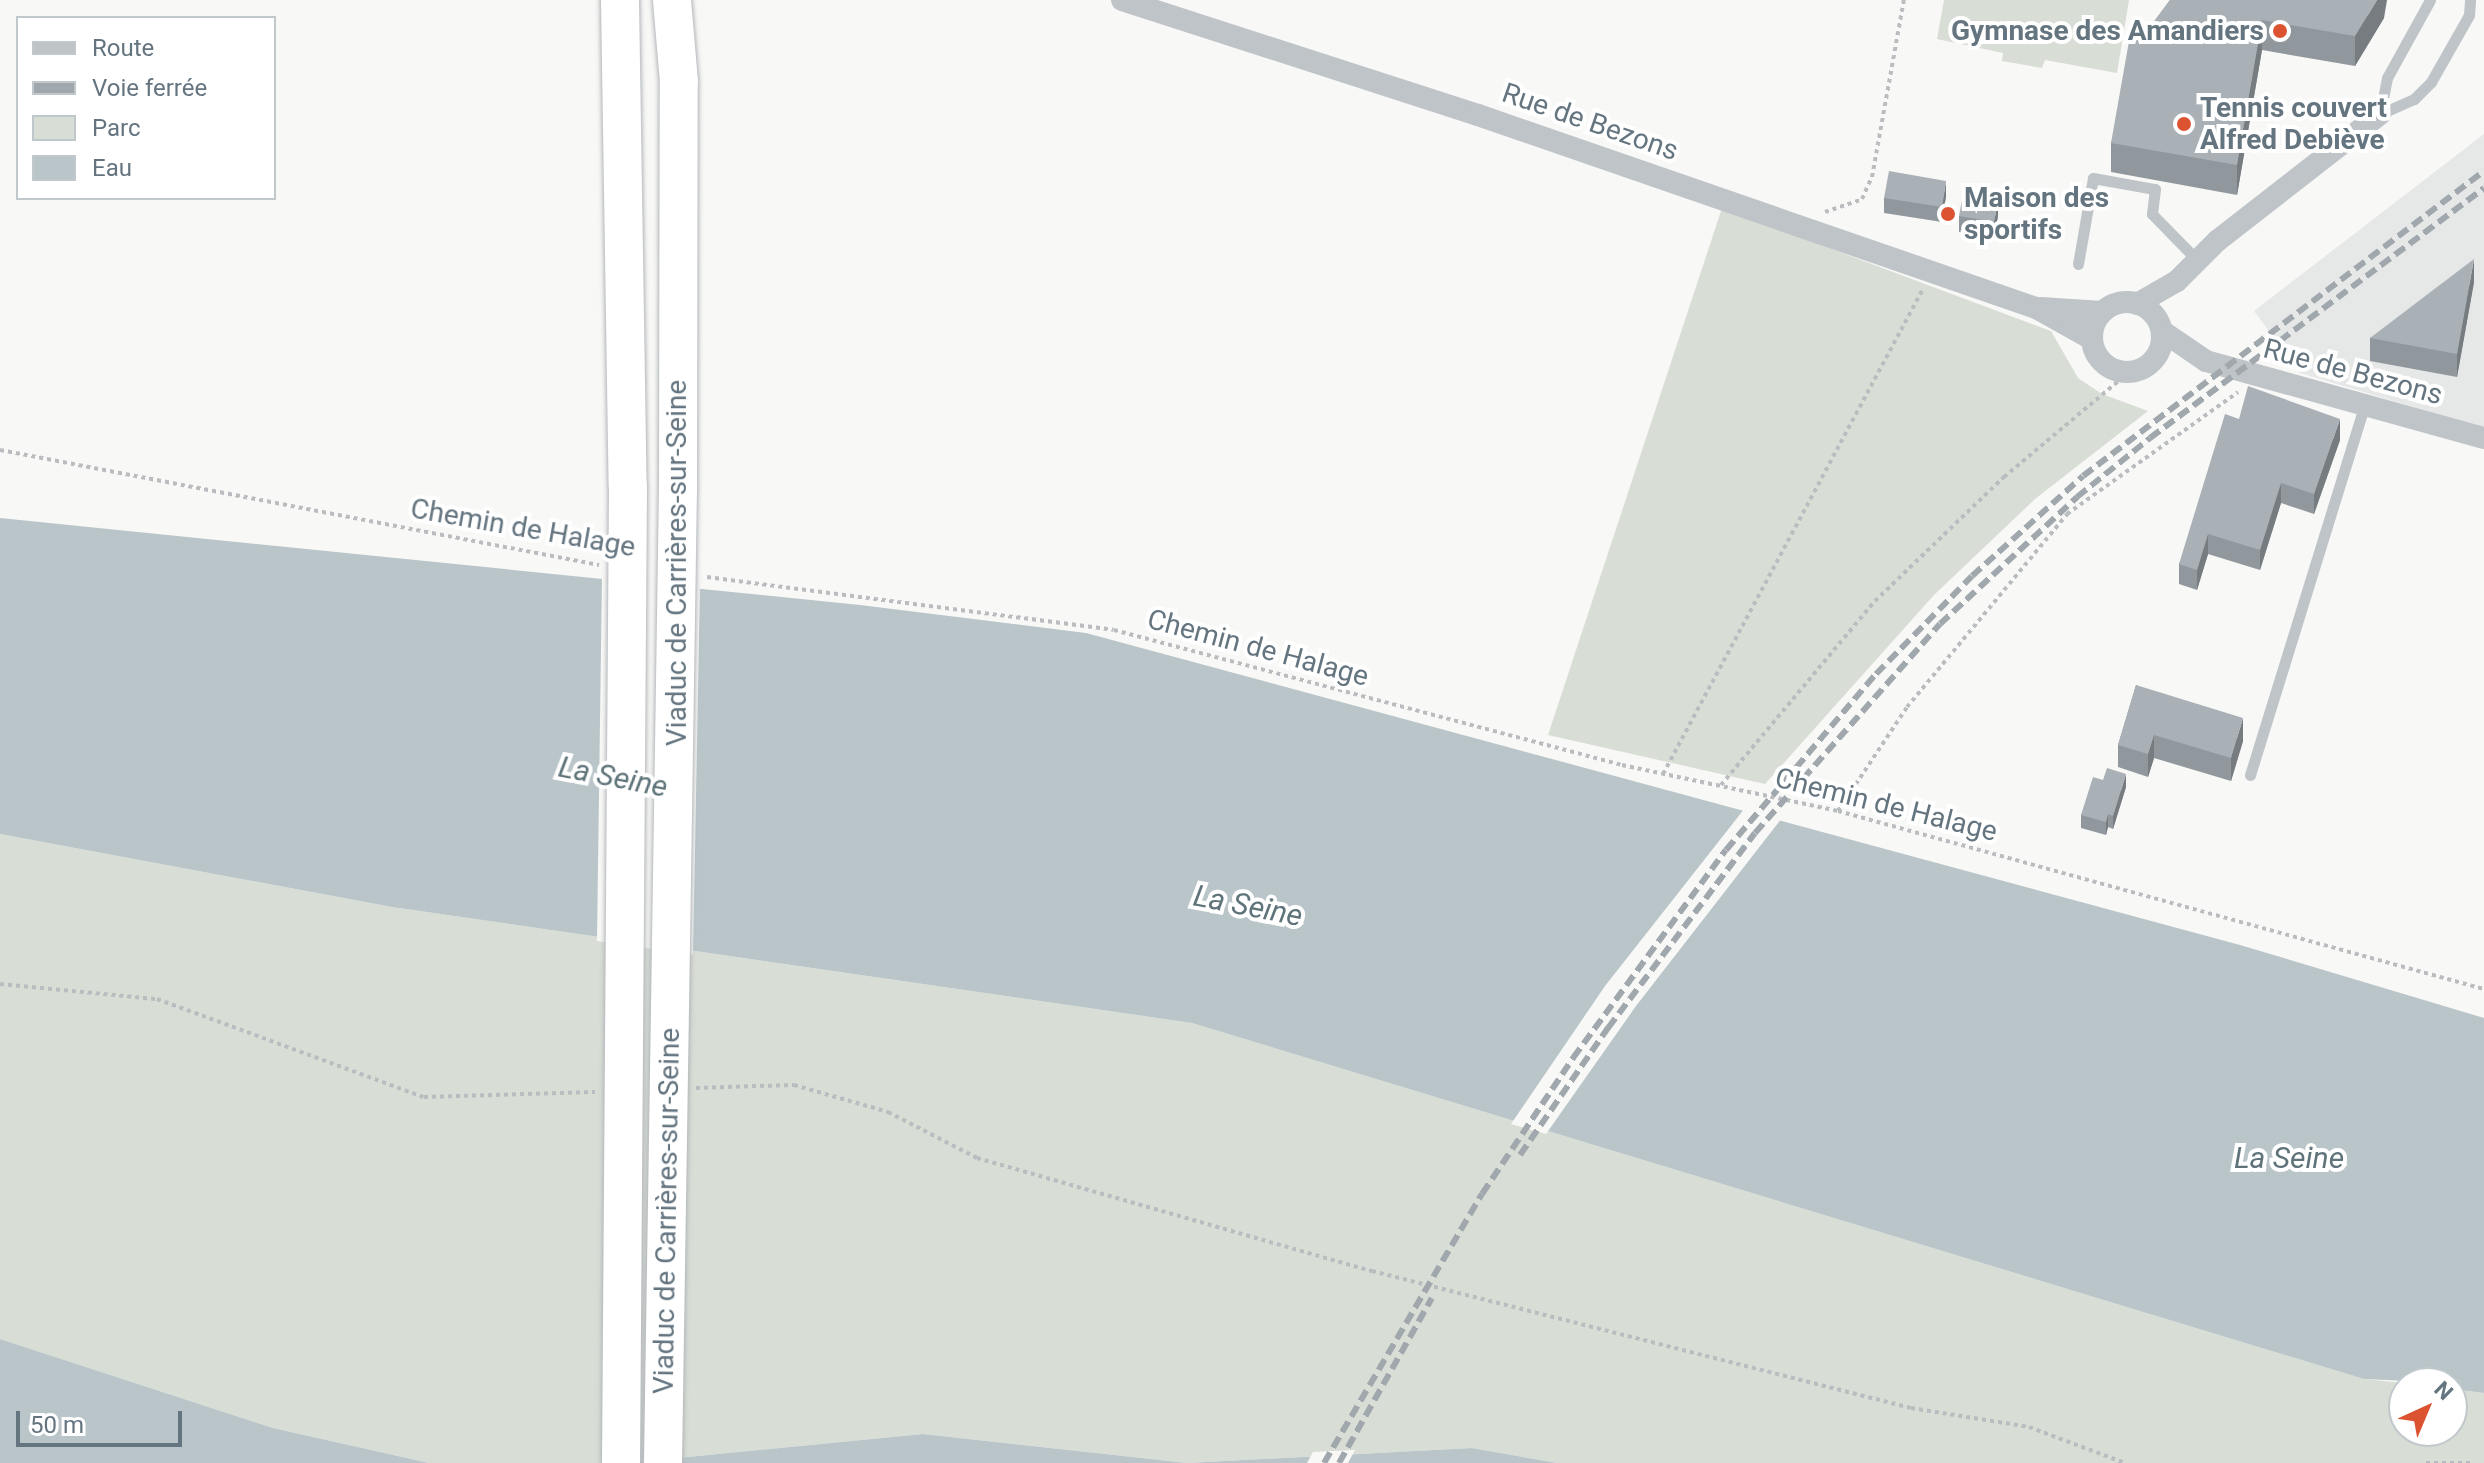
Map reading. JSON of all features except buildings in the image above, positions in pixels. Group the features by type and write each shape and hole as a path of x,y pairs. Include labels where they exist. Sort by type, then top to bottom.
{"highway":[{"name":"Viaduc de Carrières-sur-Seine","path":"620,0 628,486 621,1463"},
{"name":"Viaduc de Carrières-sur-Seine","path":"663,1463 679,460 679,82 672,0"}],"street":[{"name":"Rue de Bezons","path":"1122,0 2036,308 2092,339 2099,359 2138,369 2206,361"},
{"path":"2137,304 2177,281 2197,260 2380,114"},
{"path":"2138,369 2160,350 2160,326 2177,281"},
{"name":"Rue de Bezons","path":"2036,308 2102,312 2119,303 2137,304 2206,361 2484,438"},
{"path":"2092,339 2102,312"}],"lane":[{"path":"2380,114 2387,78 2430,0"},
{"path":"2380,114 2414,99 2431,82 2469,15 2470,0"},
{"path":"2078,264 2093,178 2155,189 2152,214 2197,260"},
{"path":"2250,775 2364,406"}],"path":[{"path":"1787,222 1862,199 1872,177 1904,0"},
{"path":"1663,774 1932,273"},
{"path":"1720,786 1875,601 2004,477 2138,369"},
{"path":"1838,811 1907,707 2067,514 2260,378"},
{"name":"Chemin de Halage","path":"0,450 611,567"},
{"name":"Chemin de Halage","path":"702,577 1114,630 1663,774 1838,811 2484,989"},
{"path":"0,984 157,999 424,1097 609,1091"},
{"path":"686,1089 794,1085 888,1112 977,1158 1342,1263 1911,1408 2029,1427 2125,1463"},
{"path":"2426,1463 2473,1463"}],"shaded area":[{"path":"2484,134 2484,428 2300,373 2254,311"}],"green space":[{"path":"1944,0 2129,0 2117,73 2045,60 2042,68 2002,61 2003,53 1937,39"},
{"path":"1722,208 2051,331 2078,378 2102,394 2148,411 2035,499 1934,595 1765,784 1548,735"},
{"path":"0,834 392,907 1192,1023 2364,1379 2388,1381 2388,1447 2468,1447 2468,1391 2484,1393 2484,1463 1557,1463 1472,1448 1187,1463 923,1434 627,1463 429,1463 273,1428 0,1339"}],"water":[{"name":"La Seine","path":"0,518 860,605 1086,633 2240,945 2484,1018 2484,1393 2468,1391 2468,1367 2388,1367 2388,1380 2364,1379 1192,1023 392,907 0,834"},
{"path":"0,1339 273,1428 429,1463 0,1463"},
{"path":"923,1434 1187,1463 627,1463"},
{"path":"1472,1448 1557,1463 1187,1463"}],"pier":[{"path":"602,575 700,585 693,955 597,941"},
{"path":"1745,808 1782,818 1636,1006 1546,1134 1511,1124 1605,986"},
{"path":"1355,1450 1348,1463 1307,1463 1313,1452"}],"railway":[{"path":"1324,1463 1482,1194 1573,1058 1726,850 1876,674 1972,576 2083,476 2484,171"},
{"path":"1520,1155 1608,1028 1755,833 1940,624 2077,497 2150,438 2484,188"},
{"path":"1339,1463 1432,1298"}],"place":[{"name":"Gymnase des Amandiers","path":"2280,31"},
{"name":"Tennis couvert Alfred Debiève","path":"2184,124"},
{"name":"Maison des sportifs","path":"1948,214"}]}
